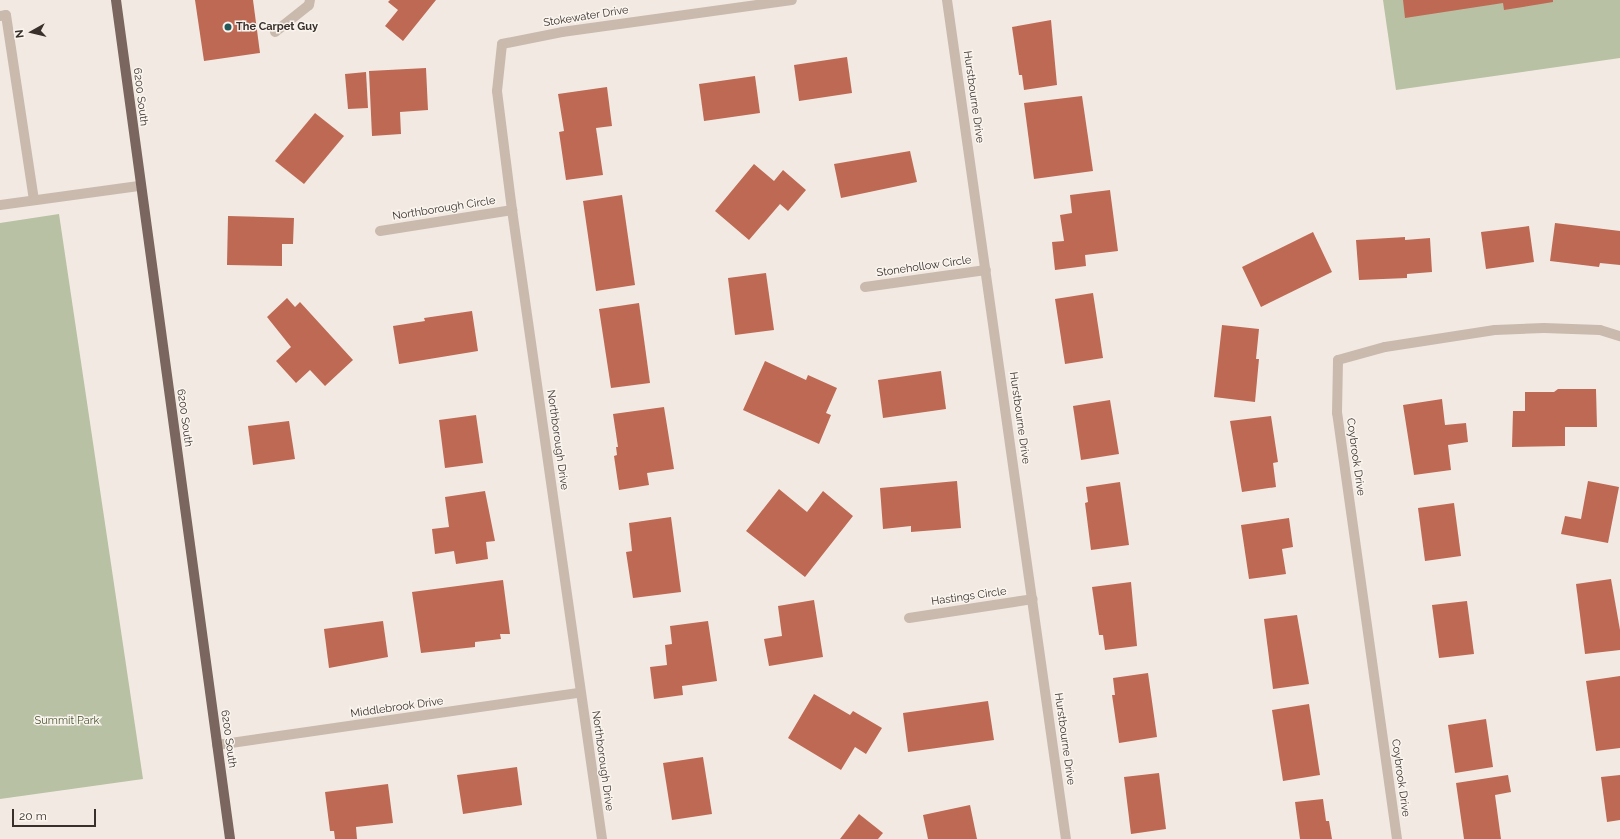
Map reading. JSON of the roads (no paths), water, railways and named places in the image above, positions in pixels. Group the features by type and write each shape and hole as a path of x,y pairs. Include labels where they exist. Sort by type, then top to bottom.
{"main road":[{"name":"6200 South","path":"116,0 140,186 230,839"}],"street":[{"path":"275,32 309,5 310,0"},
{"name":"Stokewater Drive","path":"502,44 562,32 792,0"},
{"name":"Hurstbourne Drive","path":"947,0 1066,839"},
{"path":"0,16 6,15 34,200"},
{"name":"Northborough Drive","path":"502,44 498,91 512,210 602,839"},
{"path":"0,204 140,186"},
{"name":"Northborough Circle","path":"380,231 512,210"},
{"name":"Stonehollow Circle","path":"865,287 986,270"},
{"name":"Coybrook Drive","path":"1397,839 1337,413 1338,360 1385,347 1495,330 1544,328 1600,330 1620,336"},
{"name":"Hastings Circle","path":"909,618 1033,599"},
{"name":"Middlebrook Drive","path":"217,745 580,693"}],"place":[{"name":"The Carpet Guy","path":"228,27"}],"park label":[{"name":"Summit Park","path":"67,721"}]}
